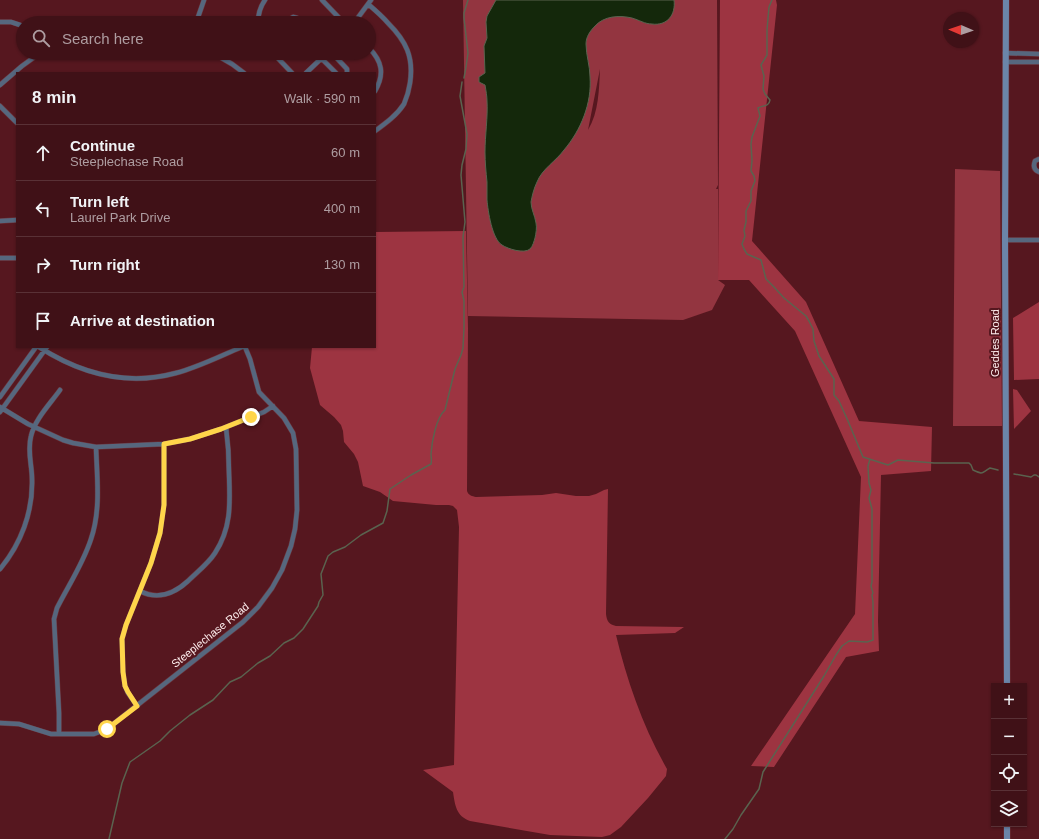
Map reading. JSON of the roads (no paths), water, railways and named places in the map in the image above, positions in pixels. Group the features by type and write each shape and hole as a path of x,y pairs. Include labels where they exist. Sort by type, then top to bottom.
{"main road":[{"name":"Geddes Road","path":"1006,0 1005,240 1008,683"},
{"path":"1007,839 1008,827"}],"street":[{"path":"198,16 204,0"},
{"path":"259,16 265,0"},
{"path":"322,0 337,16"},
{"path":"359,16 369,2 402,39 408,50 412,69 409,89 404,103 392,118 376,130"},
{"path":"0,22 16,24"},
{"path":"1006,53 1039,54"},
{"path":"376,57 381,68 380,81 376,89"},
{"path":"0,85 30,60"},
{"path":"225,60 243,72"},
{"path":"280,60 291,72"},
{"path":"307,72 319,60"},
{"path":"323,60 335,72"},
{"path":"339,60 346,68 347,72"},
{"path":"1005,62 1039,62"},
{"path":"0,106 16,122"},
{"path":"1039,159 1035,161 1034,166 1039,172"},
{"path":"0,221 16,220"},
{"path":"1005,240 1039,240"},
{"path":"0,258 16,258"},
{"path":"0,397 35,348"},
{"path":"241,348 201,365 176,373 156,377 132,378 110,376 89,371 68,363 46,349 1,409 34,427 64,440 96,447 164,444 190,439 264,412 273,406"},
{"name":"Steeplechase Road","path":"0,723 19,724 51,734 94,734 107,729 248,617 258,607 272,588 285,565 291,546 297,517 296,449 290,427 284,418 260,392 250,359 244,348"},
{"path":"0,569 20,537 29,511 32,493 32,480 29,448 34,427 60,390"},
{"path":"140,591 147,594 157,595 166,594 176,590 207,563 218,548 225,533 230,510 228,442 226,427"},
{"path":"137,706 125,686 122,639 126,625 151,563 160,533 164,505 164,444"},
{"path":"59,734 54,619 57,608 92,539 97,510 98,490 96,447"}],"waterway":[{"path":"464,78 468,53 464,13 468,0"},
{"path":"772,0 769,7 767,55 761,65 764,76 763,89 770,100 767,105 758,108 760,116 752,137 751,171 755,181 751,191 751,201 746,211 744,230 745,236 742,244 744,249 747,254 761,260 766,279 784,298 806,316 809,321 813,329 814,341 819,356 834,379 834,395 839,401 863,457 888,465 898,460 934,463 969,463 973,470 982,473 990,468 998,470"},
{"path":"109,839 122,783 130,762 160,741 190,715 213,700 230,682 241,677 258,663 270,656 284,643 294,638 303,629 318,606 323,595 321,574 328,556 383,523 387,511 390,489 431,464 433,436 439,418 445,410 455,369 463,348 464,301 462,292 464,287 463,237 465,222 461,175 467,134 460,96 462,82"},
{"path":"725,839 759,789 763,772 842,646 849,641 867,642 873,640 873,593 871,586 872,509 869,498 871,490 868,466 870,459"},
{"path":"1014,474 1031,477 1036,475 1039,477"}]}
